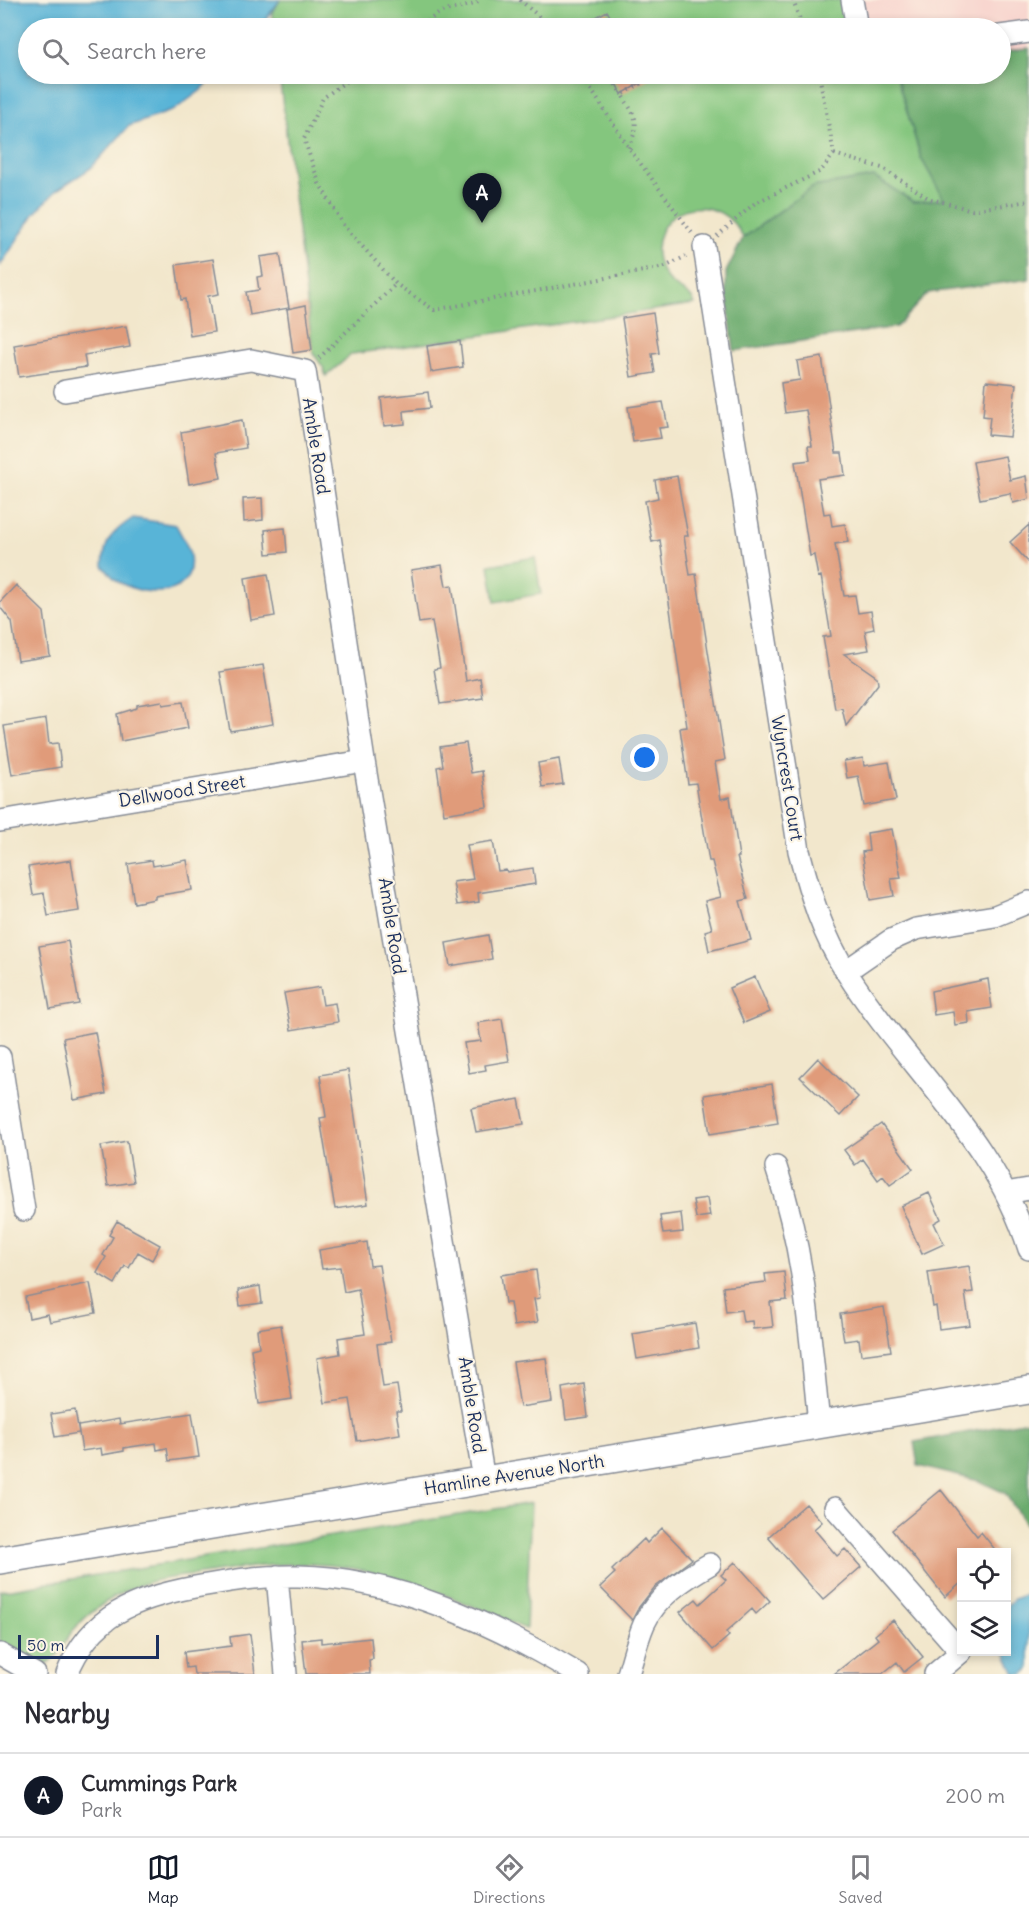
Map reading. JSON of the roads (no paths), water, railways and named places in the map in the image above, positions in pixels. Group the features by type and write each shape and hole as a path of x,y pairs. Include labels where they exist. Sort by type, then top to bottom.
{"main road":[{"name":"Hamline Avenue North","path":"0,1560 1029,1390"}],"street":[{"path":"1011,34 1029,32"},
{"name":"Wyncrest Court","path":"704,247 799,851 812,901 828,939 867,1003 982,1150 1020,1220 1029,1249"},
{"name":"Amble Road","path":"65,391 251,360 305,372 364,761 484,1480"},
{"name":"Dellwood Street","path":"0,821 364,761"},
{"path":"846,971 891,940 916,929 995,916 1029,902"},
{"path":"0,1057 24,1210"},
{"path":"776,1167 795,1233 804,1281 819,1425"},
{"path":"1006,1193 1029,1189"},
{"path":"835,1508 961,1652 935,1674"},
{"path":"628,1674 645,1623 660,1601 685,1579 710,1564"},
{"path":"277,1576 286,1674"},
{"path":"67,1674 77,1651 92,1632 118,1612 139,1600 241,1579 277,1576 340,1579 425,1599 519,1641 578,1674"},
{"path":"0,1654 35,1674"}],"water":[{"path":"0,0 280,0 266,18 18,18 18,84 207,84 174,110 129,126 91,168 57,190 34,214 0,266"},
{"path":"133,518 176,525 190,555 190,569 185,580 178,587 167,591 143,591 117,581 103,566 105,550 110,538"},
{"path":"1029,1593 1029,1669 1024,1674 1015,1674 1007,1656 1011,1656 1011,1602"}],"place":[{"name":"Cummings Park","path":"482,223"}]}
